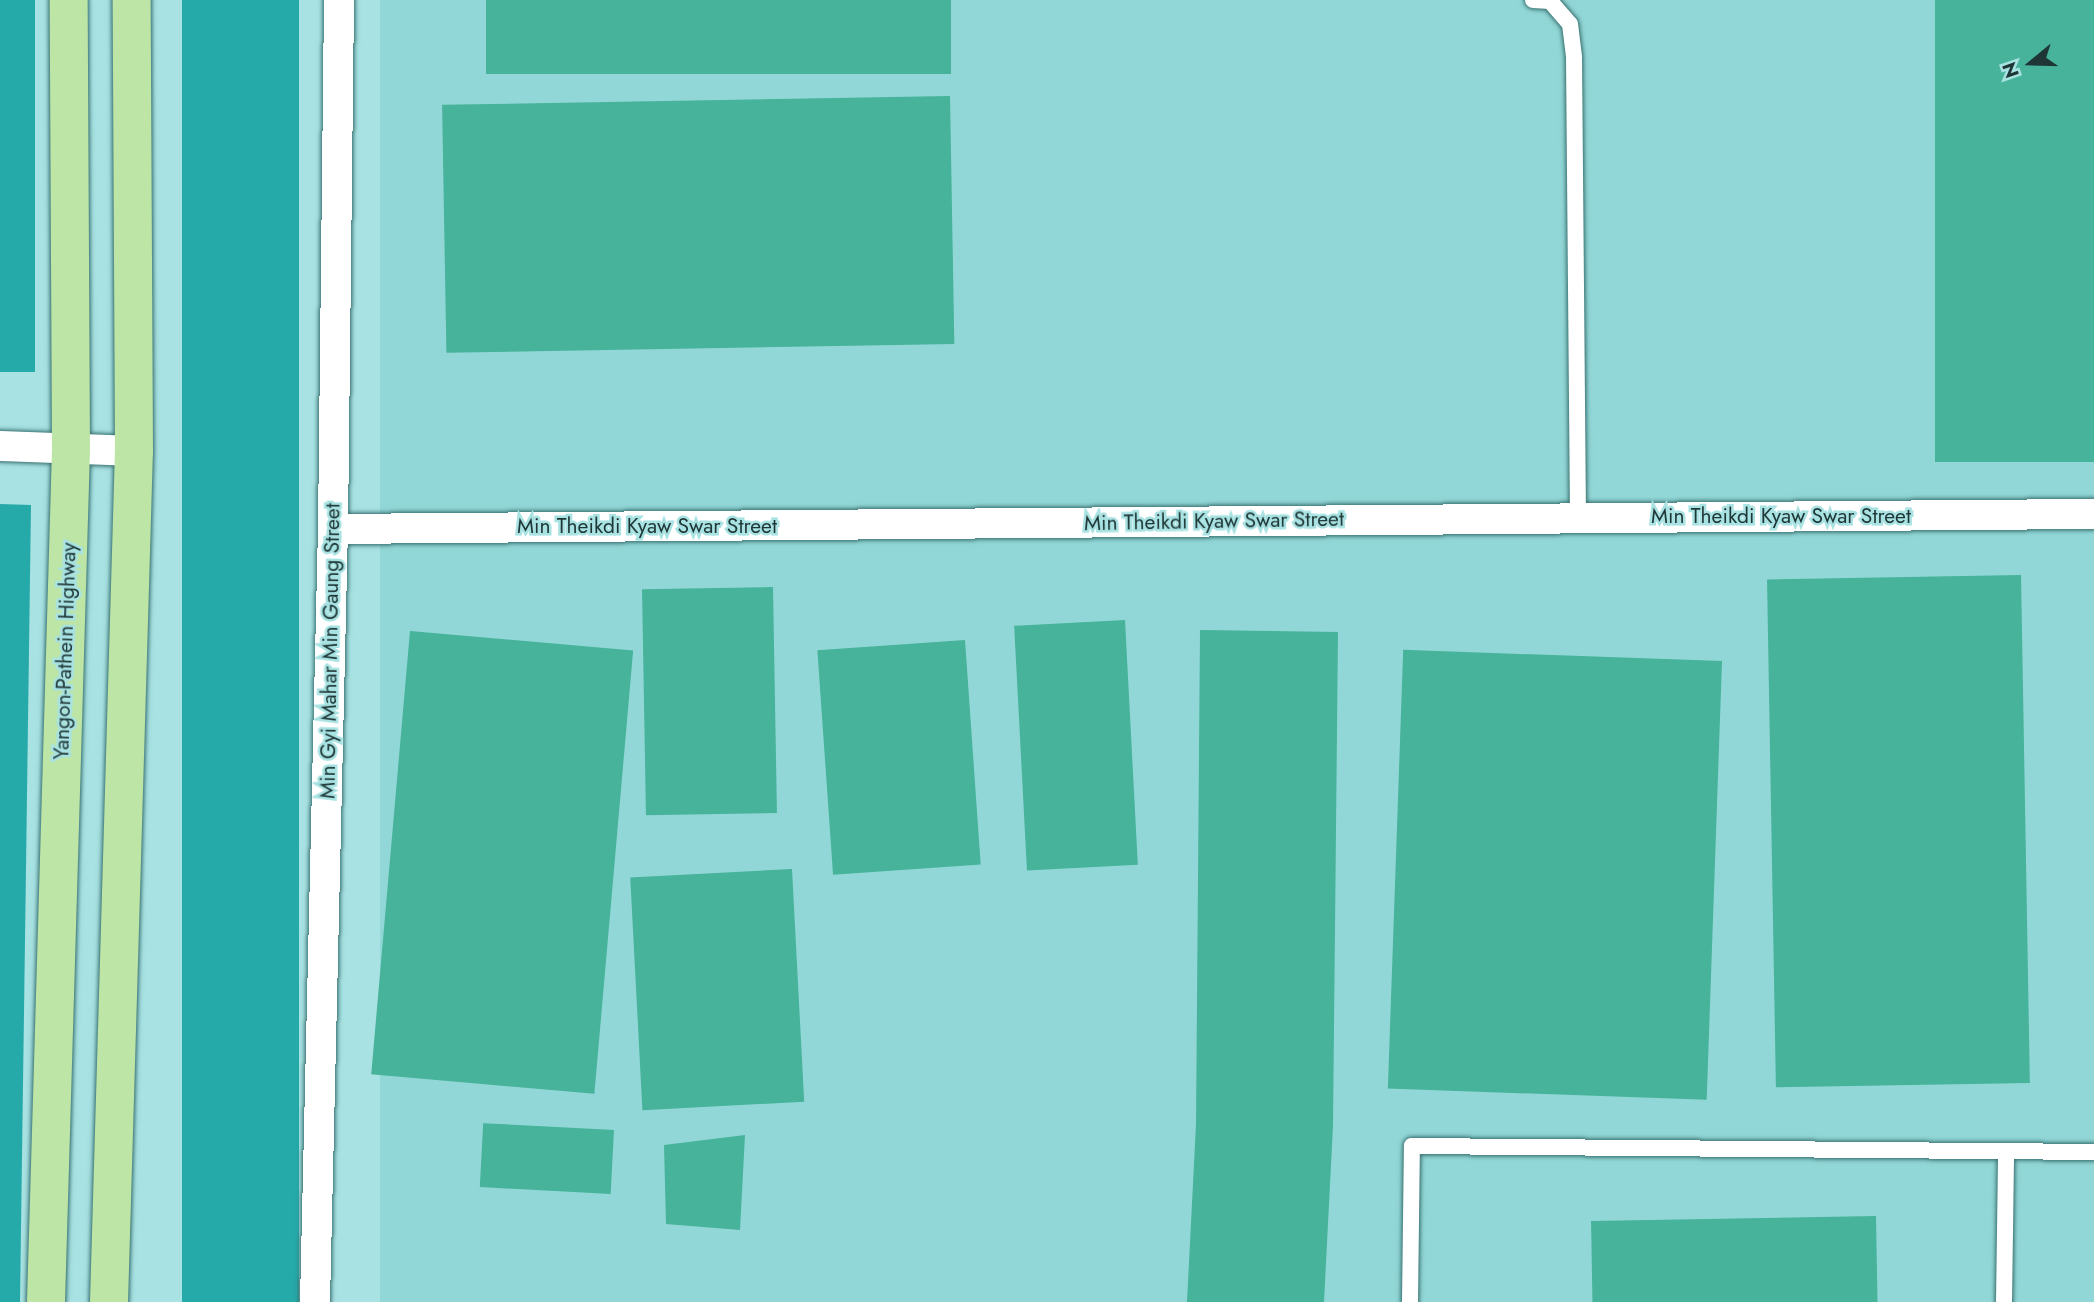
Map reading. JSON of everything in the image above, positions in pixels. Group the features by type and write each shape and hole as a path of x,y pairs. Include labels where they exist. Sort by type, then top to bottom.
{"main road":[{"name":"Yangon-Pathein Highway","path":"46,1302 71,449 69,0"},
{"path":"109,1302 134,451 132,0"}],"street":[{"name":"Min Gyi Mahar Min Gaung Street","path":"315,1302 333,529 339,0"},
{"path":"0,446 134,451"},
{"name":"Min Theikdi Kyaw Swar Street","path":"333,529 2094,514"}],"lane":[{"path":"1533,0 1550,1 1570,24 1574,58 1578,518"},
{"path":"1410,1302 1412,1146 2094,1152"},
{"path":"2004,1302 2006,1151"}],"shaded area":[{"path":"0,0 35,0 35,372 0,372"},
{"path":"182,0 299,0 299,1302 182,1302"},
{"path":"380,0 2094,0 2094,1302 380,1302"},
{"path":"0,504 31,505 20,1302 0,1302"}],"building":[{"path":"486,0 951,0 951,74 486,74"},
{"path":"1935,0 2094,0 2094,462 1935,462"},
{"path":"950,96 954,344 446,353 442,105"},
{"path":"2021,575 2030,1083 1776,1087 1767,579"},
{"path":"773,587 777,813 646,815 642,589"},
{"path":"1125,620 1138,865 1027,870 1014,626"},
{"path":"1200,630 1338,632 1333,1126 1324,1302 1187,1302 1196,1124"},
{"path":"410,631 633,651 594,1094 371,1074"},
{"path":"965,640 981,864 833,875 817,650"},
{"path":"1403,650 1722,661 1707,1100 1388,1089"},
{"path":"792,869 804,1102 642,1110 630,877"},
{"path":"483,1123 614,1130 611,1194 480,1187"},
{"path":"745,1135 740,1230 666,1224 664,1145"},
{"path":"1876,1216 1878,1302 1592,1302 1591,1221"}]}
